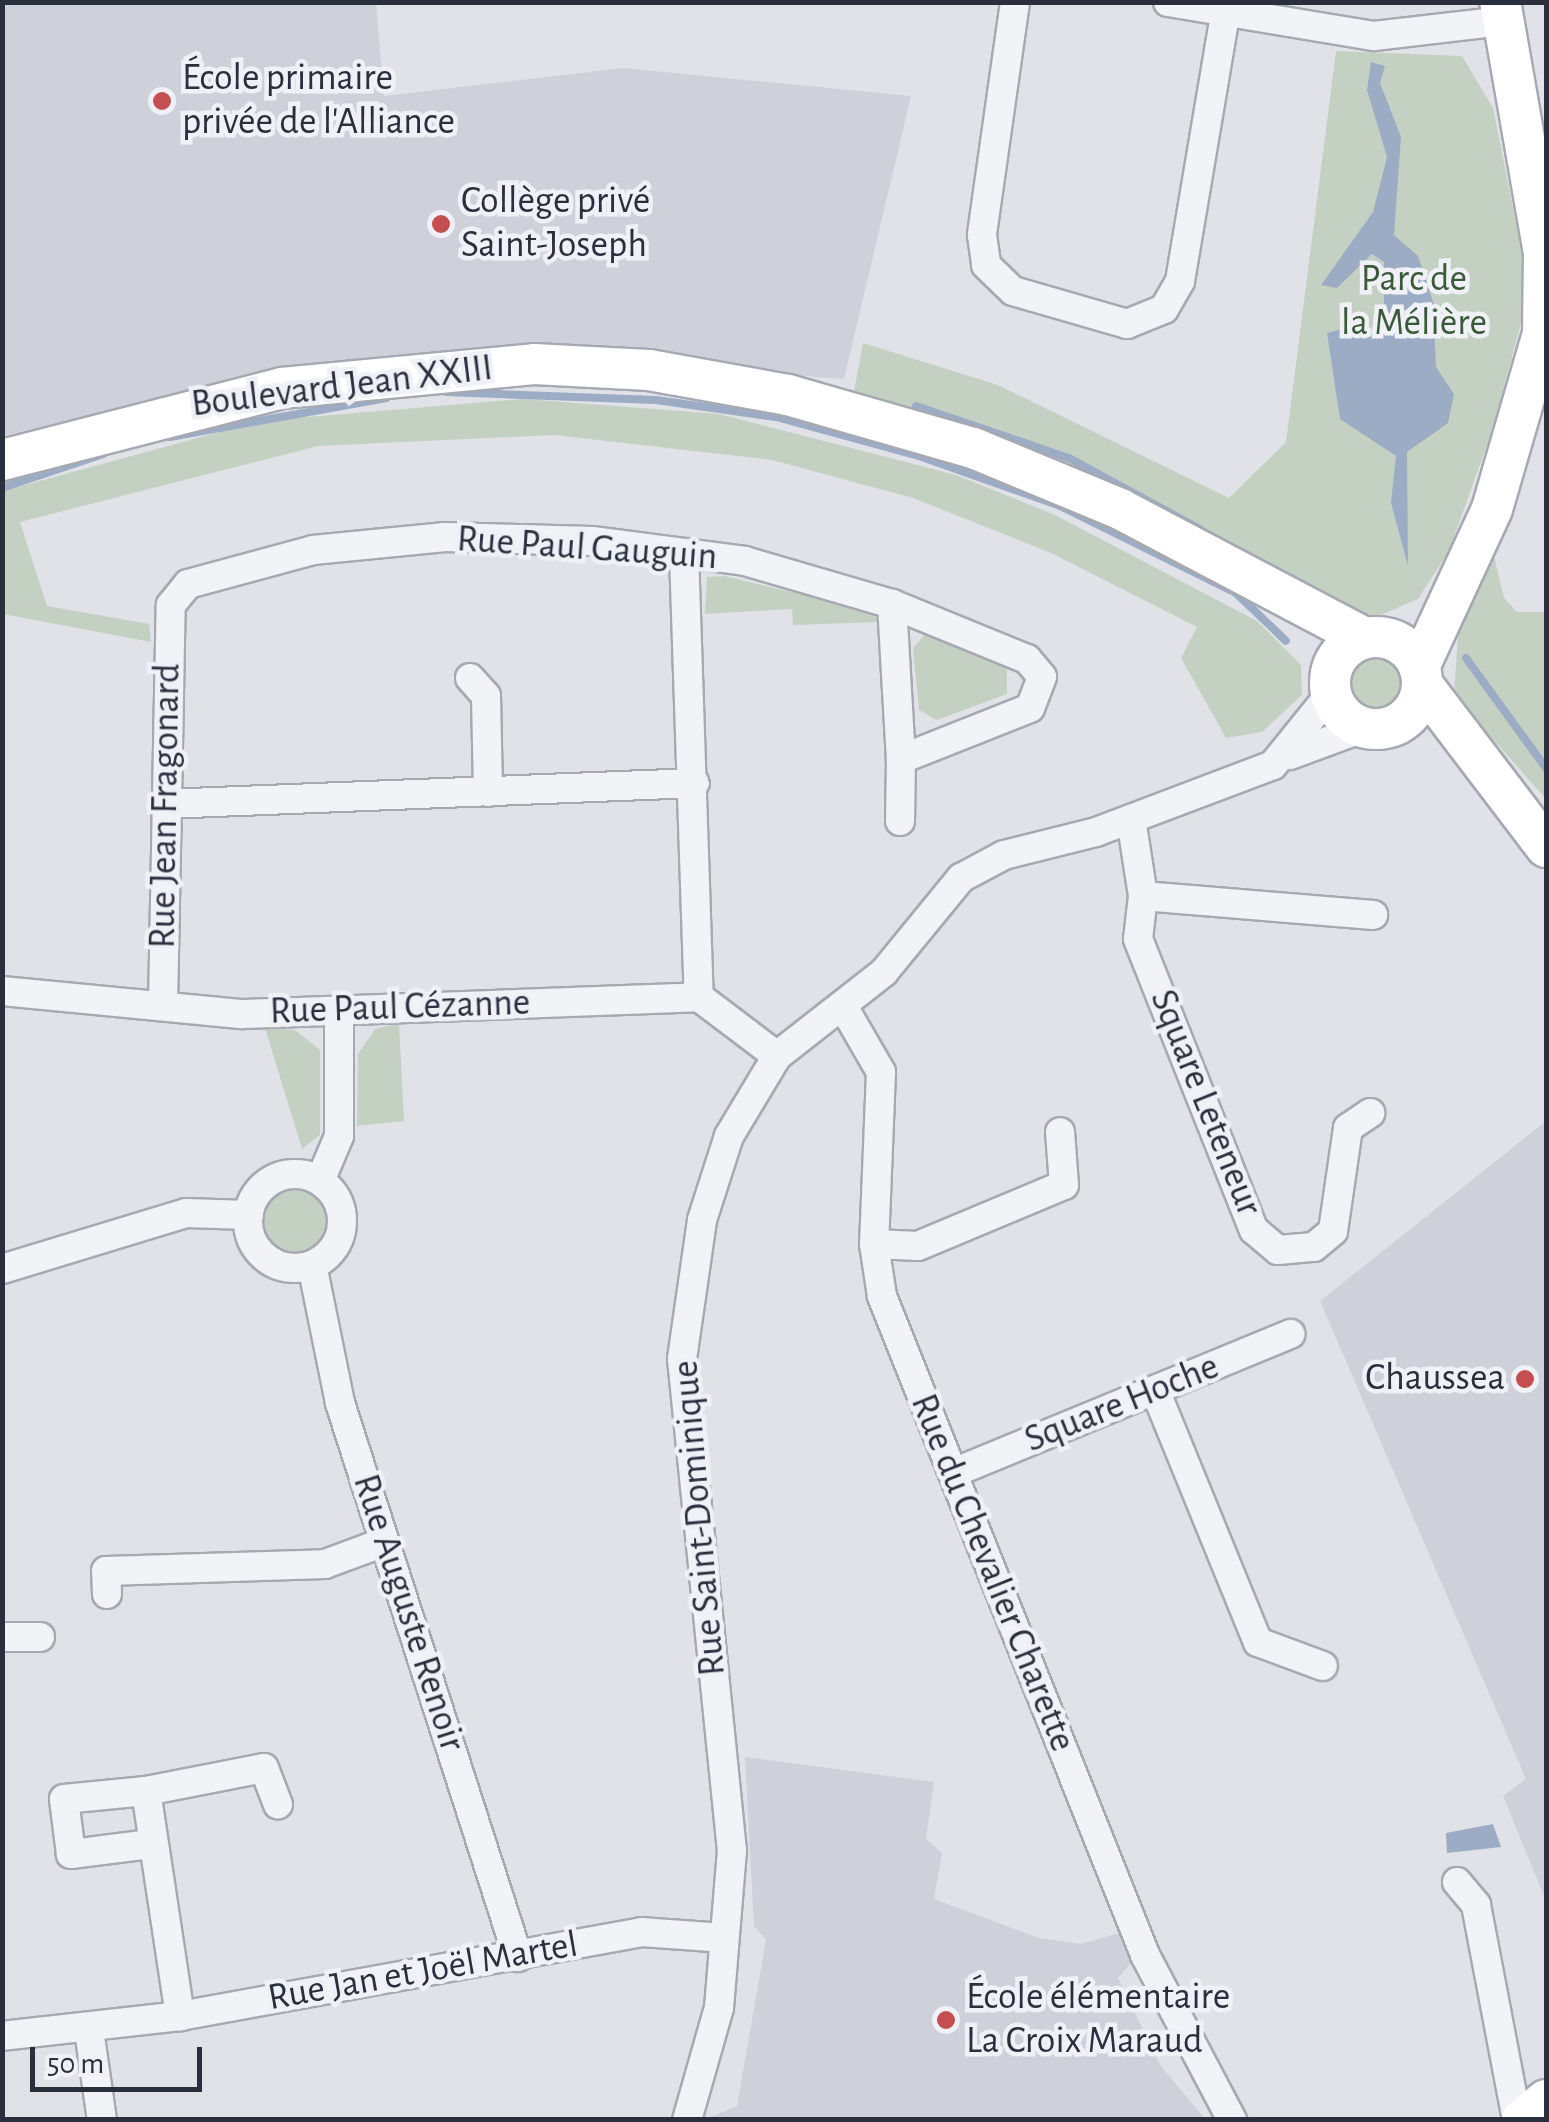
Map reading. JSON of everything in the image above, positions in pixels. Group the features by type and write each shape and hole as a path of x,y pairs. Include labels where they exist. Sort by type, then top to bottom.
{"main road":[{"path":"1378,727 1418,705 1421,676 1469,568 1536,369 1545,253 1502,12"},
{"name":"Boulevard Jean XXIII","path":"2,460 178,408 333,380 534,364 649,370 788,395 973,448 1120,508 1248,581"},
{"path":"1331,683 1343,651 1376,638 1469,568"},
{"path":"1248,581 1376,638 1421,676 1496,787 1546,847"},
{"path":"1248,581 1331,683 1378,727 1496,787"},
{"path":"1520,2120 1546,2100"}],"street":[{"path":"1015,2 982,235 986,265 1013,291 1126,324 1164,308 1180,281 1225,14"},
{"path":"1168,2 1374,36 1502,12"},
{"name":"Rue Paul Gauguin","path":"171,605 188,584 313,550 445,537 684,553 892,604 1026,658 1042,677 1030,708 901,760"},
{"path":"684,553 695,784 699,997 777,1056"},
{"path":"892,604 901,760 900,822"},
{"name":"Rue Jean Fragonard","path":"163,1006 164,804 171,605"},
{"path":"470,678 486,696 488,792"},
{"path":"1284,757 1331,683"},
{"name":"Rue Saint-Dominique","path":"688,2120 719,2008 730,1807 682,1359 688,1289 718,1165 746,1099 777,1056 844,1008 961,878 1004,854 1131,819 1284,757 1378,727"},
{"path":"164,804 695,784"},
{"name":"Square Leteneur","path":"1131,819 1143,896 1138,939 1254,1230 1278,1250 1314,1248 1333,1232 1348,1128 1370,1112"},
{"path":"1143,896 1373,915"},
{"name":"Rue Paul Cézanne","path":"2,991 163,1006 339,1010 699,997"},
{"name":"Rue du Chevalier Charette","path":"844,1008 881,1072 874,1244 882,1296 1144,1955 1232,2120"},
{"path":"320,1182 339,1136 339,1010"},
{"path":"874,1244 918,1246 1064,1185 1060,1132"},
{"path":"270,1181 320,1182 340,1208 341,1232 312,1265 271,1262 251,1236 249,1215 270,1181"},
{"path":"2,1269 186,1213 249,1215"},
{"name":"Rue Auguste Renoir","path":"312,1265 340,1403 518,1957"},
{"name":"Square Hoche","path":"953,1474 1291,1334"},
{"path":"1154,1390 1258,1642 1323,1666"},
{"path":"107,1594 106,1571 325,1564 384,1542"},
{"path":"2,1637 40,1636"},
{"path":"150,1844 71,1854 64,1799 146,1791 264,1768 278,1804"},
{"path":"146,1791 150,1844 180,2016"},
{"path":"1457,1882 1476,1906 1506,2097 1520,2120"},
{"name":"Rue Jan et Joël Martel","path":"2,2036 89,2030 180,2016 642,1932 724,1938"},
{"path":"89,2030 102,2120"}],"shaded area":[{"name":"Collège privé Saint-Joseph","path":"2,3 376,3 384,96 623,68 911,96 844,379 506,353 191,391 3,436"},
{"path":"1546,1121 1546,1901 1503,1796 1526,1779 1320,1301"},
{"name":"École élémentaire La Croix Maraud","path":"745,1757 934,1782 926,1839 942,1853 934,1899 1039,1938 1081,1944 1119,1933 1132,1962 1118,1978 1160,2065 1205,2119 706,2119 737,2106 766,1940 754,1926"}],"green space":[{"name":"Parc de la Mélière","path":"1336,51 1462,56 1493,108 1523,257 1524,312 1492,431 1449,551 1418,599 1369,620 987,437 854,391 863,343 998,385 1229,498 1286,442"},
{"path":"523,399 719,414 956,475 1055,515 1257,621 1301,665 1302,695 1262,732 1226,738 1181,658 1197,627 1051,553 913,498 772,460 554,435 318,446 20,522 47,606 149,624 151,642 3,614 3,491 260,421"},
{"path":"1492,548 1504,598 1517,612 1546,612 1546,799 1454,695 1458,635"},
{"path":"724,576 871,611 879,622 793,625 792,609 705,614 707,577"},
{"path":"927,632 1007,667 1007,694 937,720 919,710 913,648"},
{"path":"1376,656 1395,663 1402,682 1395,701 1376,708 1357,701 1350,682 1357,663"},
{"path":"399,1023 404,1121 357,1126 358,1054 375,1029"},
{"path":"265,1028 295,1030 320,1050 320,1135 302,1149"},
{"path":"295,1185 321,1196 332,1222 321,1248 295,1259 269,1248 258,1222 269,1196"}],"water":[{"path":"1371,62 1385,66 1380,83 1401,137 1394,235 1418,256 1433,302 1436,367 1454,394 1448,423 1407,452 1408,566 1391,503 1396,456 1340,419 1327,333 1349,327 1371,336 1384,324 1384,262 1372,254 1337,288 1321,285 1373,212 1387,157 1367,90"},
{"path":"1493,1824 1501,1847 1447,1853 1446,1833"}],"waterway":[{"path":"446,392 656,400 776,417 916,455 1058,505 1236,593 1286,641"},
{"path":"170,437 387,398"},
{"path":"916,406 1069,458 1200,529"},
{"path":"2,488 103,454"},
{"path":"1466,658 1546,768"}],"place":[{"name":"École primaire privée de l'Alliance","path":"162,101"},
{"name":"Collège privé Saint-Joseph","path":"441,224"},
{"name":"Chaussea","path":"1525,1379"},
{"name":"École élémentaire La Croix Maraud","path":"946,2020"}]}
